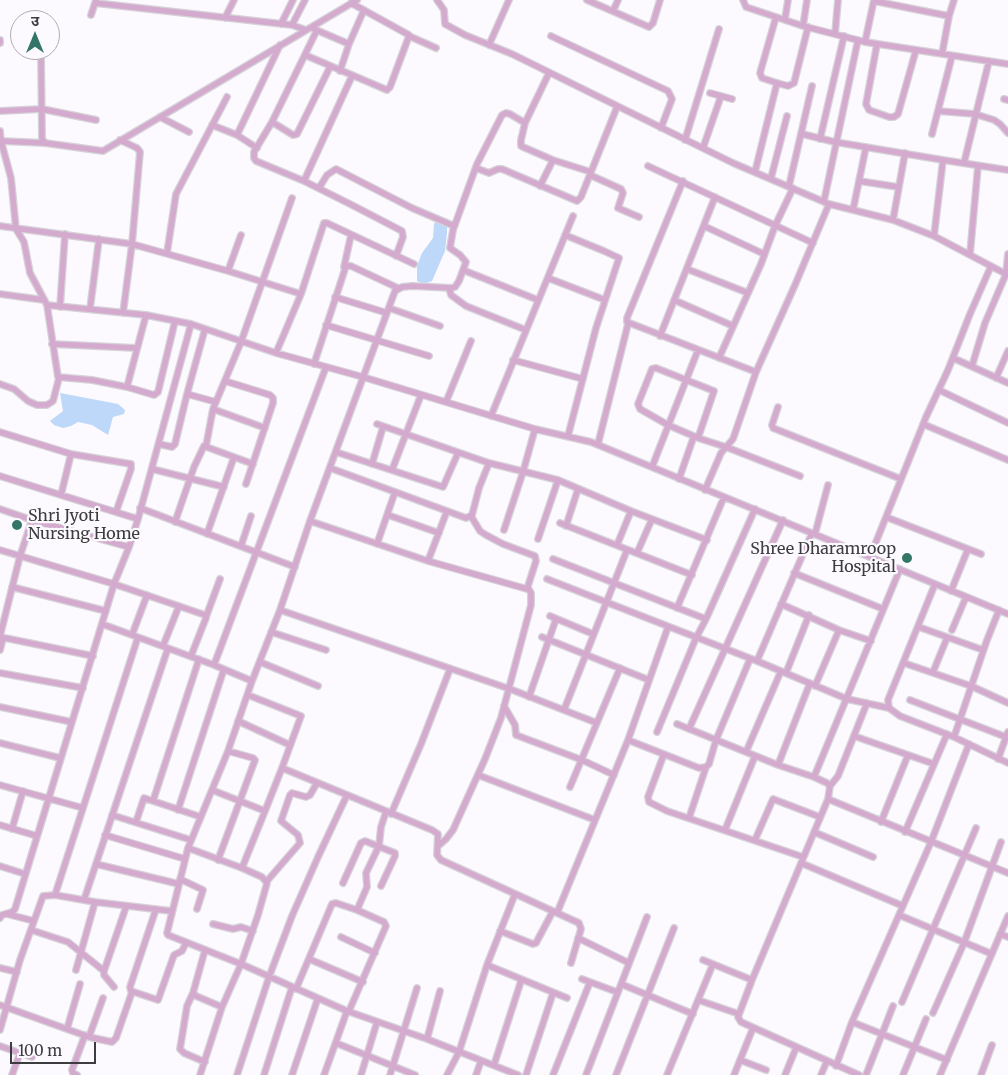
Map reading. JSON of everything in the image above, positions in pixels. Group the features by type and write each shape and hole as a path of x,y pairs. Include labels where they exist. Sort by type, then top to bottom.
{"street":[{"path":"226,18 234,0"},
{"path":"281,24 293,0"},
{"path":"292,25 306,0"},
{"path":"0,141 44,143 100,152 357,0"},
{"path":"437,0 444,10 445,24 465,35 512,54 685,140 756,172 827,202 893,220 934,236 1007,274"},
{"path":"490,45 509,0"},
{"path":"587,0 650,27 660,0"},
{"path":"613,12 618,0"},
{"path":"743,0 746,6 776,17 865,42 1008,64"},
{"path":"785,20 788,0"},
{"path":"776,17 760,73 762,78 788,86 793,84 805,26 807,0"},
{"path":"835,34 838,0"},
{"path":"865,42 874,0 950,16"},
{"path":"942,54 954,0"},
{"path":"91,15 96,1 127,3 226,18 292,25 317,30 349,44"},
{"path":"351,3 409,36 436,48"},
{"path":"340,71 349,44 364,10"},
{"path":"685,140 719,29"},
{"path":"317,30 272,122 257,148 254,155 256,161 319,188 402,231 403,237 396,256"},
{"path":"305,55 384,90 388,90 409,36"},
{"path":"551,36 668,91 672,99 661,128"},
{"path":"820,139 844,36"},
{"path":"705,490 721,453 733,439 756,372 813,243 827,202 835,142 858,40"},
{"path":"877,44 866,104 869,110 889,117 894,117 898,114 916,50"},
{"path":"237,135 280,45"},
{"path":"932,134 952,56"},
{"path":"41,60 42,139 44,143"},
{"path":"964,163 989,61"},
{"path":"272,122 293,134 297,134 330,67"},
{"path":"549,73 525,123 521,146 590,174 621,189 623,194 618,208 639,217"},
{"path":"304,181 352,76"},
{"path":"756,172 777,83"},
{"path":"719,358 748,293 791,187 812,86"},
{"path":"710,93 732,99"},
{"path":"703,148 721,96"},
{"path":"167,253 176,194 227,98"},
{"path":"476,168 489,174 502,169 577,202 581,197 617,107"},
{"path":"0,111 42,109 96,120"},
{"path":"938,110 975,114 997,122 1008,133"},
{"path":"344,267 351,266 398,288 412,286 455,287 466,265 465,259 450,248 454,226 476,168 502,116 510,114 525,123"},
{"path":"771,178 787,116"},
{"path":"160,117 189,132"},
{"path":"212,125 237,135 257,148"},
{"path":"0,131 2,152 11,178 16,229 24,242 30,273 45,302 57,376 59,378 53,401 47,405 28,402 14,389 0,384"},
{"path":"802,134 835,142 1008,170"},
{"path":"120,140 137,148 140,152 132,244 123,313"},
{"path":"854,210 866,147"},
{"path":"893,220 905,153"},
{"path":"540,186 553,160"},
{"path":"934,236 943,160"},
{"path":"648,166 813,243"},
{"path":"970,254 978,166"},
{"path":"319,188 327,176 336,169 405,204 454,226"},
{"path":"598,444 628,324 627,318 683,181"},
{"path":"859,181 898,187"},
{"path":"660,336 715,197"},
{"path":"175,522 202,448 206,446 214,406 241,342 292,198"},
{"path":"490,416 573,216"},
{"path":"276,353 300,294 322,226 328,223 414,264"},
{"path":"0,226 132,244 228,271 300,294"},
{"path":"704,226 764,254"},
{"path":"60,307 65,234"},
{"path":"228,271 241,235"},
{"path":"314,364 344,267 351,235"},
{"path":"565,235 619,258 596,328 568,436"},
{"path":"90,309 99,239"},
{"path":"972,366 985,323 1007,274 1008,254"},
{"path":"870,557 923,424 991,266"},
{"path":"687,268 748,293"},
{"path":"463,270 538,300"},
{"path":"548,278 605,300"},
{"path":"398,288 376,341 228,751 188,848 171,911 167,934 348,1011 404,1030 518,1075"},
{"path":"449,288 451,295 466,306 526,330"},
{"path":"0,294 45,302 60,307 146,315 191,324 276,353 535,429 598,444 705,490 783,520 1008,614"},
{"path":"335,297 440,326"},
{"path":"674,300 733,326"},
{"path":"127,387 146,315"},
{"path":"59,378 92,380 154,395 157,394 175,321"},
{"path":"2,916 15,909 114,584 138,519 191,324"},
{"path":"628,324 756,372"},
{"path":"326,325 429,356"},
{"path":"159,444 175,446 205,329"},
{"path":"446,402 471,342"},
{"path":"52,344 136,348"},
{"path":"652,467 698,350"},
{"path":"996,378 1008,351"},
{"path":"953,358 1008,383"},
{"path":"513,360 583,379"},
{"path":"214,665 326,367"},
{"path":"679,479 696,437 715,392 656,368 651,370 638,406 640,409 668,425 696,437 800,476"},
{"path":"224,381 272,396 273,403 246,484"},
{"path":"939,390 1008,423"},
{"path":"187,394 265,428"},
{"path":"392,470 421,395"},
{"path":"778,407 772,425 773,428 901,479"},
{"path":"923,424 1008,460"},
{"path":"372,464 380,425 489,463 558,480 707,540"},
{"path":"504,530 535,429"},
{"path":"0,432 71,454 131,464 131,470 116,512"},
{"path":"206,446 253,464"},
{"path":"336,452 443,487 458,453"},
{"path":"61,495 71,454"},
{"path":"208,534 234,458"},
{"path":"438,846 453,830 501,718 530,605 531,593 528,588 536,562 535,556 503,544 480,531 471,516 489,463"},
{"path":"152,468 224,487"},
{"path":"330,468 466,518 471,516"},
{"path":"0,476 138,519"},
{"path":"538,539 558,480"},
{"path":"757,661 813,533 828,484"},
{"path":"566,526 578,488"},
{"path":"377,544 396,492"},
{"path":"677,608 724,497"},
{"path":"140,508 294,567"},
{"path":"0,509 32,520 129,547"},
{"path":"657,732 696,638 706,620 755,509"},
{"path":"428,561 447,511"},
{"path":"617,545 631,511"},
{"path":"388,514 439,533"},
{"path":"240,546 250,516"},
{"path":"886,517 980,554"},
{"path":"637,553 652,519"},
{"path":"0,650 12,587 32,520"},
{"path":"689,729 783,520"},
{"path":"310,521 428,561 525,589 528,588"},
{"path":"560,524 692,575"},
{"path":"951,590 968,549"},
{"path":"0,550 114,584 205,615 206,617"},
{"path":"564,710 628,550"},
{"path":"553,559 706,620"},
{"path":"814,777 900,570"},
{"path":"794,573 884,609"},
{"path":"191,656 220,579"},
{"path":"547,579 757,661 847,699 889,708 900,716 947,734 1008,762"},
{"path":"889,708 888,700 936,584"},
{"path":"12,587 106,611"},
{"path":"55,895 147,595"},
{"path":"952,630 966,597"},
{"path":"781,604 839,630 871,641"},
{"path":"84,900 179,606"},
{"path":"280,610 508,688 597,723"},
{"path":"954,737 983,650 999,610"},
{"path":"746,752 809,616"},
{"path":"529,697 549,640 553,618 593,634"},
{"path":"102,624 199,659 252,681"},
{"path":"500,931 533,944 536,943 555,912 628,740 668,627"},
{"path":"919,628 983,650"},
{"path":"778,765 839,630"},
{"path":"271,632 326,650"},
{"path":"542,636 649,680"},
{"path":"1,637 92,656"},
{"path":"933,672 947,638"},
{"path":"153,801 199,659"},
{"path":"689,818 716,740 750,659"},
{"path":"260,662 318,686"},
{"path":"904,663 971,686 1008,703"},
{"path":"570,787 620,668"},
{"path":"178,810 224,669"},
{"path":"357,910 367,887 366,873 379,846 381,827 421,744 450,669"},
{"path":"0,673 83,688"},
{"path":"242,868 302,716 248,695"},
{"path":"910,700 960,720 1007,735 998,759"},
{"path":"859,1075 826,1062 738,1020 752,980 828,799 830,786 838,776 867,703"},
{"path":"504,706 514,723 516,735 582,760 614,775"},
{"path":"0,707 72,722"},
{"path":"238,721 290,745"},
{"path":"676,724 778,765 814,777 830,786"},
{"path":"905,832 947,734"},
{"path":"854,736 934,764"},
{"path":"628,740 700,768 706,767"},
{"path":"0,743 60,758"},
{"path":"836,1066 852,1022 931,842 969,744"},
{"path":"218,860 255,760 228,751"},
{"path":"664,754 648,801 667,810 755,840 903,906"},
{"path":"881,822 908,754"},
{"path":"725,830 755,756"},
{"path":"282,768 436,832 439,839 437,855 442,860 579,923 581,929 571,963"},
{"path":"478,775 595,820"},
{"path":"266,881 300,844 298,835 281,821 290,795 292,793 306,797 310,795 317,783"},
{"path":"0,785 83,808"},
{"path":"212,790 265,811"},
{"path":"12,829 23,791"},
{"path":"238,1075 269,977 308,879 347,795"},
{"path":"136,822 143,799 201,817"},
{"path":"755,840 773,799 820,817"},
{"path":"828,799 1008,873"},
{"path":"112,815 192,840"},
{"path":"0,825 37,836"},
{"path":"902,1002 976,828"},
{"path":"814,832 873,857"},
{"path":"105,836 185,859"},
{"path":"342,884 362,842 379,846 396,855 381,886"},
{"path":"933,1013 964,943 1001,842"},
{"path":"188,848 262,877 267,885 253,931 222,1007 200,1075"},
{"path":"96,864 180,882 203,890 197,909"},
{"path":"0,866 25,874"},
{"path":"447,1075 459,1052 486,965 515,894"},
{"path":"0,1030 41,897 55,895 126,907 171,911"},
{"path":"76,970 95,902"},
{"path":"264,1075 294,988 333,904 336,903 357,910 386,925 363,982 348,1011 324,1075"},
{"path":"114,987 104,975 104,971 126,907"},
{"path":"0,1005 87,1036 108,1042 114,1041 132,992 130,987 156,909"},
{"path":"899,915 992,954"},
{"path":"2,916 34,921"},
{"path":"942,1075 946,1060 1008,916"},
{"path":"586,1075 647,917"},
{"path":"213,924 234,930 240,927 253,931"},
{"path":"616,1075 674,928"},
{"path":"31,930 68,942 104,971"},
{"path":"1000,934 1008,937"},
{"path":"341,937 375,953"},
{"path":"578,938 629,963"},
{"path":"132,992 158,1000 174,955 182,951 186,943"},
{"path":"205,950 193,993 187,1006 180,1049 184,1053 205,1062"},
{"path":"308,959 363,982"},
{"path":"703,960 752,980"},
{"path":"669,1074 714,964"},
{"path":"486,965 521,981 567,998"},
{"path":"0,968 17,972"},
{"path":"582,979 618,992"},
{"path":"496,1075 496,1067 521,981"},
{"path":"553,1075 590,982"},
{"path":"67,1029 80,984"},
{"path":"621,984 693,1014"},
{"path":"390,1075 417,988"},
{"path":"427,1039 440,991"},
{"path":"193,993 222,1007"},
{"path":"526,1075 553,993"},
{"path":"77,1075 72,1070 103,998"},
{"path":"292,1075 318,998"},
{"path":"698,1000 739,1014"},
{"path":"866,1075 893,1006"},
{"path":"903,1075 926,1019"},
{"path":"360,1075 378,1022"},
{"path":"852,1022 946,1060"},
{"path":"734,1075 753,1028"},
{"path":"336,1043 414,1075"},
{"path":"0,1046 32,1057"},
{"path":"981,1075 992,1046"},
{"path":"785,1075 796,1048"},
{"path":"12,1075 20,1053"},
{"path":"740,1060 766,1070"},
{"path":"476,1075 480,1061"},
{"path":"821,1075 826,1062"}],"water":[{"path":"436,221 447,226 445,251 432,281 424,284 417,281 417,266 422,253 433,238"},
{"path":"60,393 118,404 125,410 124,414 113,417 108,435 92,425 78,422 63,428 54,425 50,421 63,411"}],"place":[{"name":"Shri Jyoti Nursing Home","path":"17,525"},
{"name":"Shree Dharamroop Hospital","path":"907,558"}]}
